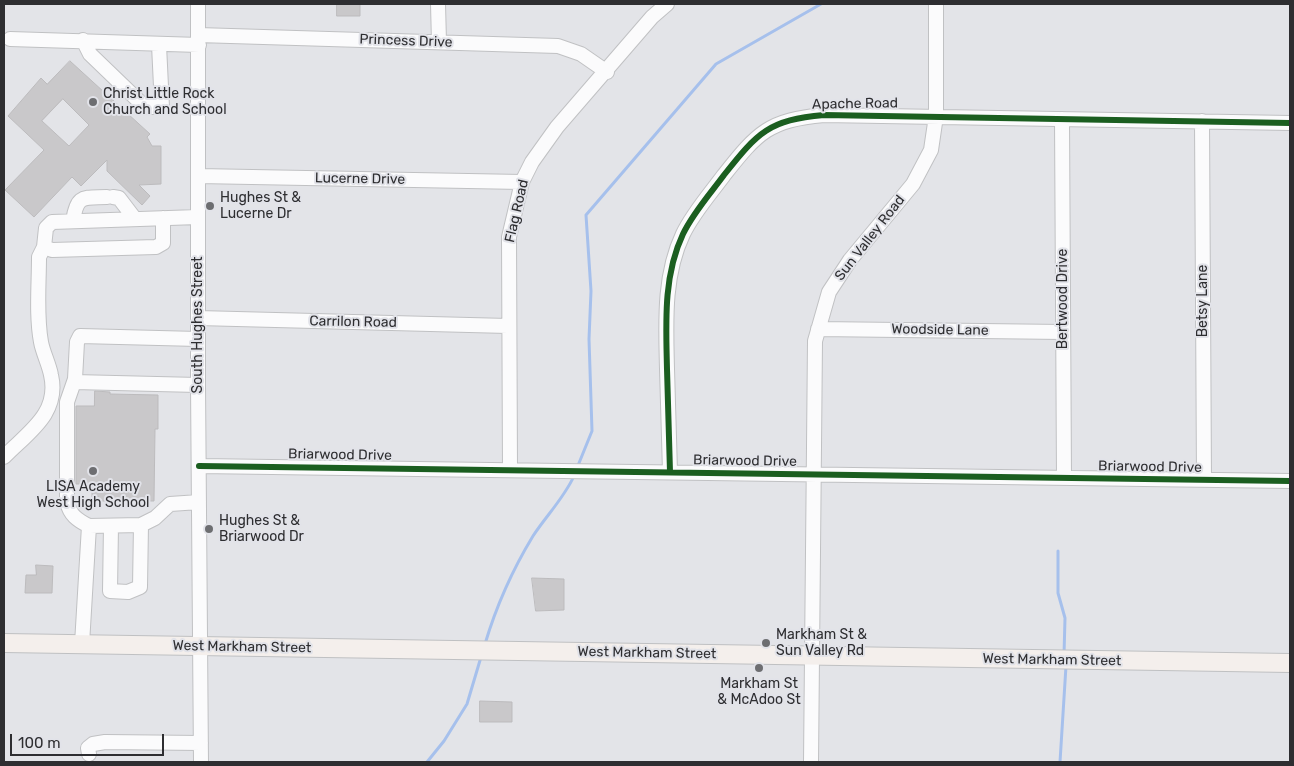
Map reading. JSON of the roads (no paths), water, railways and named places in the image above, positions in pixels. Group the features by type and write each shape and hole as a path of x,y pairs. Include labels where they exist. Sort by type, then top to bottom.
{"main road":[{"name":"West Markham Street","path":"4,643 1290,663"}],"street":[{"name":"South Hughes Street","path":"198,4 198,385 201,762"},
{"path":"438,4 439,42"},
{"name":"Flag Road","path":"510,470 509,238 522,182 532,162 557,127 607,72 652,17 667,4"},
{"name":"Sun Valley Road","path":"811,762 814,474 813,357 818,329 829,292 850,260 921,171 931,150 936,116 936,4"},
{"name":"Princess Drive","path":"10,39 83,40 159,45 198,40 439,42 558,46 581,54 607,72"},
{"path":"83,40 90,54 146,107 162,107 159,45"},
{"name":"Apache Road","path":"670,472 667,323 670,272 683,234 704,202 756,138 779,123 792,118 824,115 1290,122"},
{"name":"Bertwood Drive","path":"1062,119 1064,478"},
{"name":"Betsy Lane","path":"1202,121 1204,480"},
{"name":"Lucerne Drive","path":"198,176 522,182"},
{"path":"73,221 75,205 78,201 83,198 110,197 119,198 135,219"},
{"path":"4,457 39,425 50,404 53,391 52,376 41,344 39,326 39,257 44,247 48,225 52,222 198,217"},
{"path":"44,247 52,250 156,247 163,243 163,218"},
{"name":"Carrilon Road","path":"198,318 508,326"},
{"name":"Woodside Lane","path":"818,329 1063,332"},
{"path":"198,340 80,336 77,342 74,382 67,402 66,502 68,510 75,519 89,526 141,525 155,518 170,504 199,502"},
{"path":"74,382 198,385"},
{"name":"Briarwood Drive","path":"199,466 1290,481"},
{"path":"111,526 110,591 128,592 140,587 141,525"},
{"path":"82,644 89,526"},
{"path":"89,754 88,748 93,744 105,742 201,743"}],"waterway":[{"path":"577,468 592,431 589,339 591,291 586,215 716,64 821,4"},
{"path":"485,644 500,602 519,562 533,536 574,476"},
{"path":"1058,551 1058,593 1065,618 1064,655"},
{"path":"427,762 444,741 467,704 481,657"},
{"path":"1060,762 1066,666"}],"place":[{"name":"Christ Little Rock Church and School","path":"93,102"},
{"name":"Hughes St & Lucerne Dr","path":"210,206"},
{"name":"LISA Academy West High School","path":"93,471"},
{"name":"Hughes St & Briarwood Dr","path":"209,529"},
{"name":"Markham St & Sun Valley Rd","path":"766,643"},
{"name":"Markham St & McAdoo St","path":"759,668"}]}
